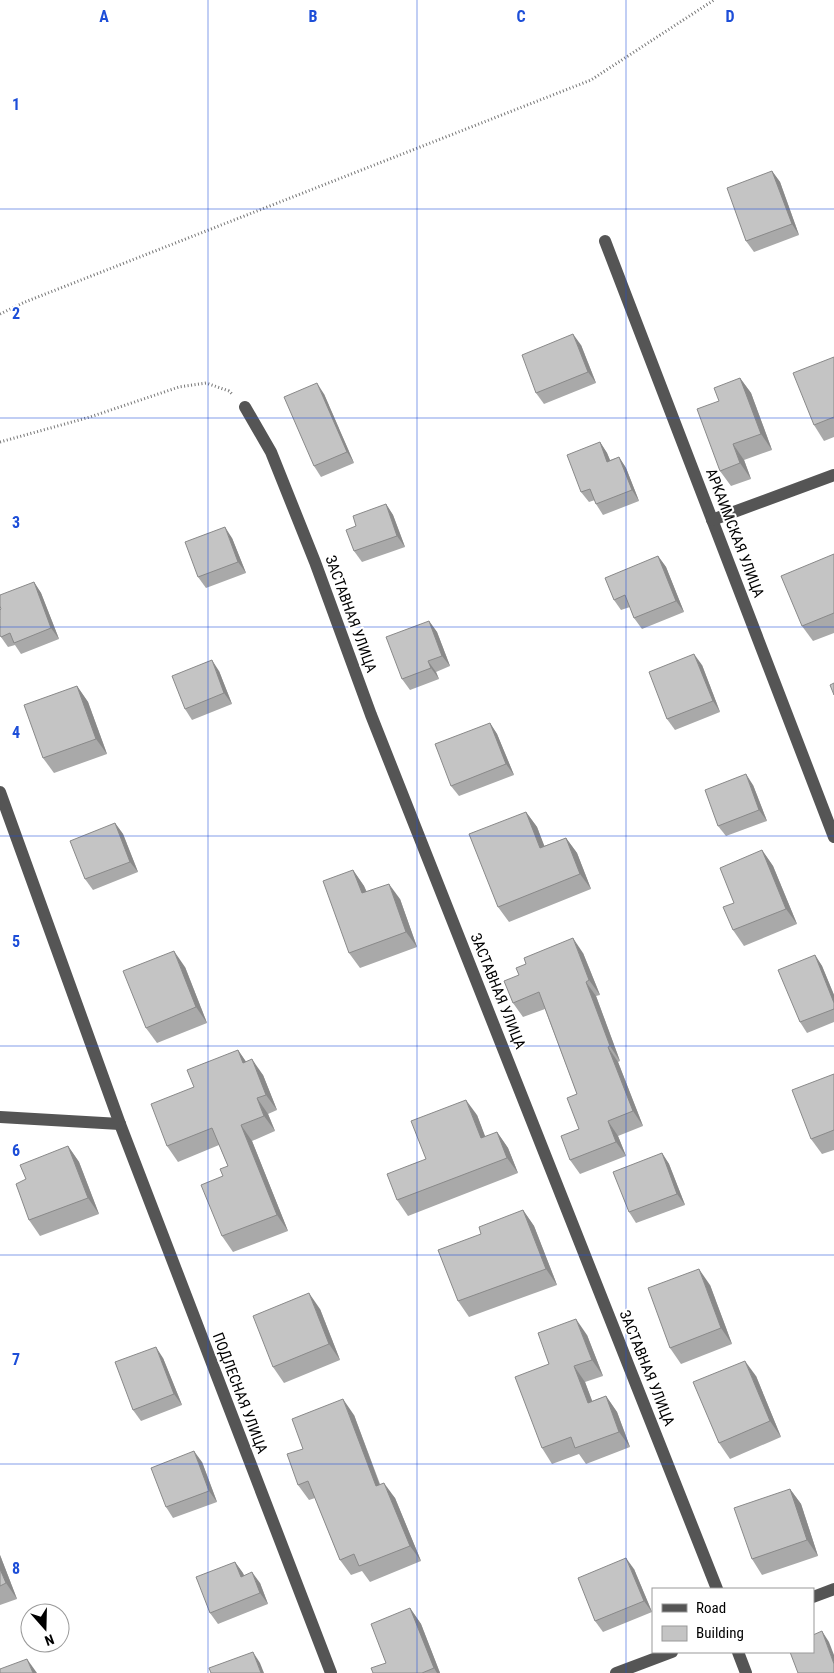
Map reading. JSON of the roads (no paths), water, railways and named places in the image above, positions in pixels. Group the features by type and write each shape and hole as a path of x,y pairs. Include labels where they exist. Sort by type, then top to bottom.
{"street":[{"name":"АРКАИМСКАЯ УЛИЦА","path":"605,240 834,837"},
{"name":"ЗАСТАВНАЯ УЛИЦА","path":"245,407 271,452 312,553 371,715 717,1588"},
{"path":"712,520 834,475"},
{"name":"ПОДЛЕСНАЯ УЛИЦА","path":"0,792 120,1124 331,1673"},
{"path":"0,1117 120,1124"},
{"path":"814,1597 834,1589"},
{"path":"616,1673 669,1653"},
{"path":"738,1653 746,1673"}]}
